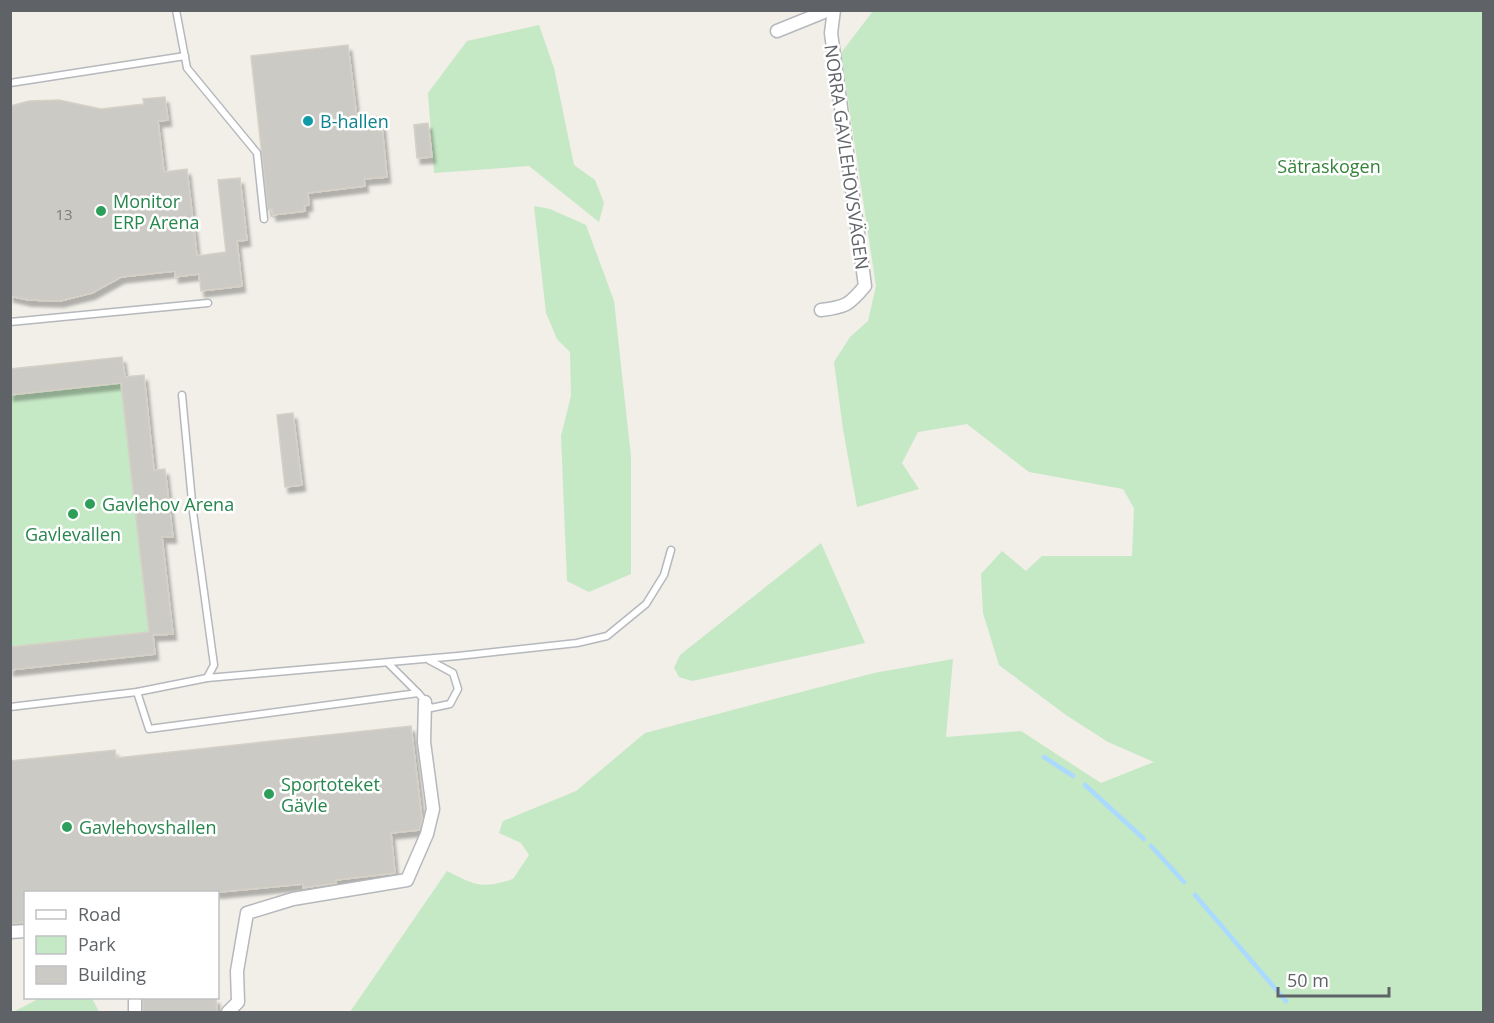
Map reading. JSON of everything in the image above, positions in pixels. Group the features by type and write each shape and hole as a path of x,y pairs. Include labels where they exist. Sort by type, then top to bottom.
{"street":[{"path":"777,31 829,10"},
{"name":"NORRA GAVLEHOVSVÄGEN","path":"821,310 838,308 851,302 865,286 831,33 834,10"},
{"path":"228,1012 238,1002 237,971 247,913 293,899 407,880 427,834 433,809 423,742 421,698"}],"lane":[{"path":"176,10 187,69 257,153 264,219"},
{"path":"10,83 185,56"},
{"path":"10,322 208,303"},
{"path":"182,395 193,512 214,665 207,678"},
{"path":"10,707 137,692 207,678 428,659 576,643 607,636 646,603 664,575 671,550"},
{"path":"388,663 431,708 450,704 458,689 453,673 428,659"},
{"path":"137,692 149,729 421,698"}],"green space":[{"name":"Sätraskogen","path":"873,11 1483,11 1483,1012 350,1012 447,871 472,883 486,885 513,879 529,855 521,843 499,833 503,821 576,791 645,733 874,673 953,659 946,737 1021,731 1101,783 1154,762 1108,742 1066,715 999,665 983,613 981,574 1002,551 1026,571 1042,556 1132,556 1134,508 1123,489 1029,472 967,424 918,432 902,463 919,489 857,507 834,362 850,337 868,321 876,286 841,53"},
{"path":"539,25 554,68 574,165 595,180 604,203 599,222 529,166 434,173 428,93 467,41"},
{"path":"534,206 550,209 586,225 614,301 631,457 631,574 589,592 567,581 561,436 571,396 570,352 557,339 546,313"},
{"name":"Gavlehov Arena","path":"122,357 125,376 144,375 154,470 165,469 173,537 162,538 173,634 153,635 155,654 11,670 10,369"},
{"path":"821,543 865,643 692,681 679,677 674,668 680,655"},
{"path":"38,999 92,999 99,1012 13,1012"}],"building":[{"name":"B-hallen","path":"348,45 357,119 381,116 387,177 364,179 365,186 308,193 309,205 304,206 305,211 273,215 272,209 268,210 251,56"},
{"name":"Monitor ERP Arena","path":"165,97 168,120 158,121 164,172 187,169 197,256 226,252 218,180 240,178 247,240 237,241 242,286 201,291 199,274 175,277 175,271 121,277 92,293 60,301 28,300 10,296 10,106 29,101 59,100 101,109 144,104 143,99"},
{"path":"428,123 432,157 417,158 414,125"},
{"path":"122,357 125,377 144,375 154,470 165,469 173,537 162,537 173,634 153,635 155,654 10,670 10,647 149,632 121,383 10,395 10,369"},
{"path":"293,413 302,485 285,487 277,415"},
{"name":"Sportoteket Gävle","path":"411,726 422,820 419,830 391,833 395,873 336,880 336,883 303,888 303,884 220,892 24,891 24,922 10,924 10,761 115,750 116,758"},
{"path":"143,999 216,999 217,1012 143,1012"}],"waterway":[{"path":"1044,757 1073,776"},
{"path":"1085,785 1144,839"},
{"path":"1151,846 1184,882"},
{"path":"1195,895 1286,1001"}],"place":[{"name":"B-hallen","path":"308,121"},
{"name":"Monitor ERP Arena","path":"101,211"},
{"name":"Gavlehov Arena","path":"90,504"},
{"name":"Gavlevallen","path":"73,514"},
{"name":"Sportoteket Gävle","path":"269,794"},
{"name":"Gavlehovshallen","path":"67,827"}]}
